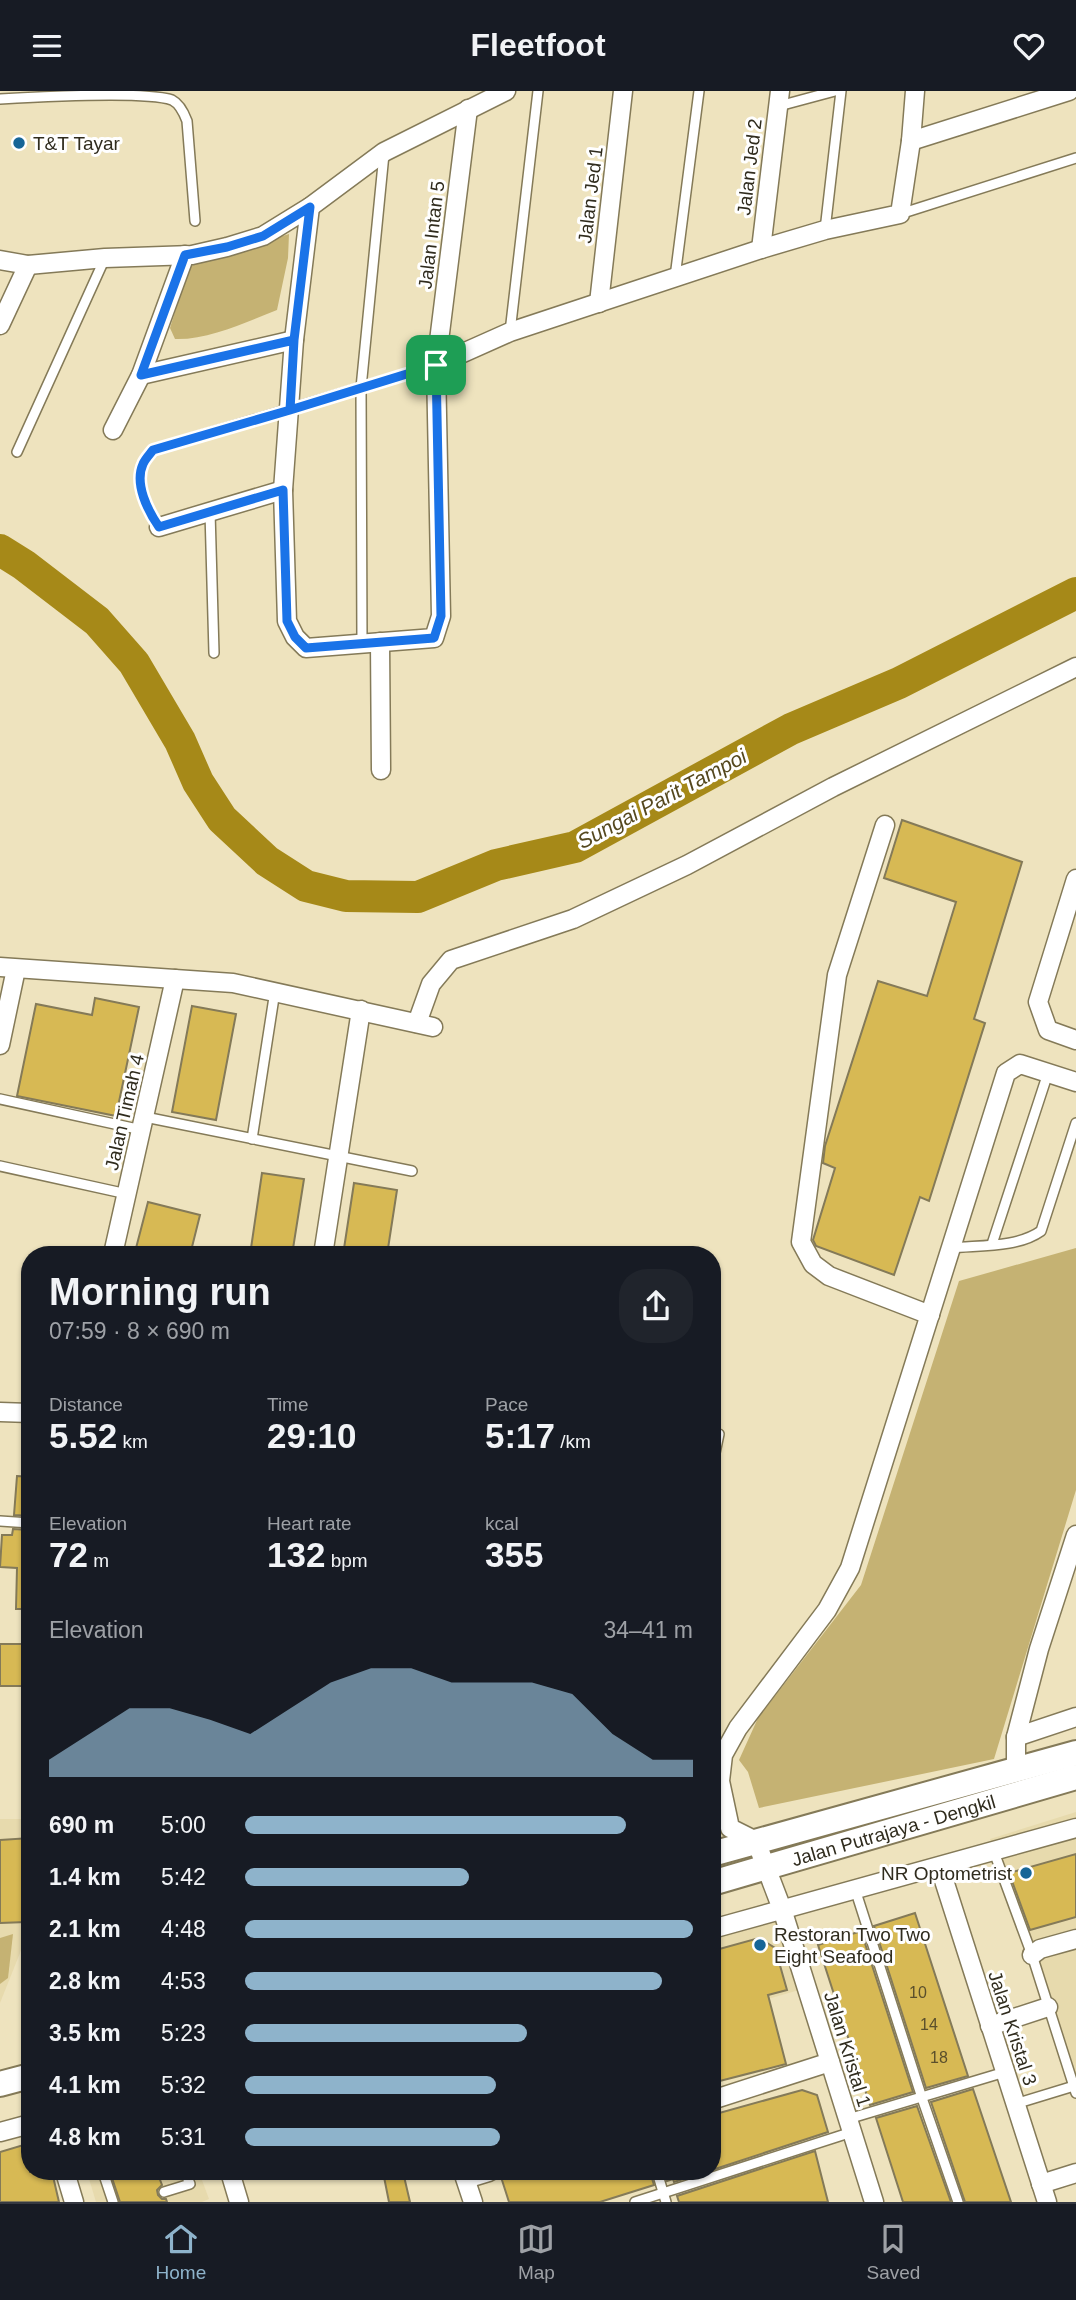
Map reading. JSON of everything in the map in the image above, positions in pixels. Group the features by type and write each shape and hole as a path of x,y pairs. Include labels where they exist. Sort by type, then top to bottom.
{"main road":[{"name":"Jalan Putrajaya - Dengkil","path":"721,1851 1076,1752"},
{"name":"Jalan Putrajaya - Dengkil","path":"721,1880 1076,1777"},
{"path":"0,2067 21,2061"},
{"path":"0,2084 21,2078"}],"street":[{"path":"0,260 28,265 185,255 227,247 263,236 310,207 384,152 506,91"},
{"name":"Jalan Jed 1","path":"599,303 624,91"},
{"path":"436,365 510,332 761,249 825,230 900,214 915,91"},
{"path":"911,141 1069,91"},
{"name":"Jalan Jed 2","path":"761,249 779,99"},
{"name":"Jalan Intan 5","path":"371,643 434,638 441,616 436,365 468,109"},
{"path":"310,207 294,340 283,490 287,621 295,637 306,648 371,643 381,770"},
{"path":"113,430 141,375 185,255"},
{"path":"0,325 28,265"},
{"path":"141,375 294,340"},
{"path":"159,527 283,490"},
{"path":"0,1045 8,968 233,983 425,1025 431,984 451,960 573,919 687,865 833,787 1076,667"},
{"path":"885,825 837,975 801,1242 813,1264 829,1276 930,1315"},
{"path":"1076,879 1038,1002 1048,1030 1076,1040"},
{"name":"Jalan Timah 4","path":"115,1246 175,979"},
{"path":"324,1246 361,1010"},
{"path":"721,1772 723,1755 738,1728 827,1610 850,1568 1006,1073 1020,1064 1076,1081"},
{"path":"0,1412 21,1413"},
{"path":"1016,1769 1016,1737 1039,1649 1076,1535"},
{"path":"1016,1737 1076,1717"},
{"path":"721,1786 730,1828 756,1841"},
{"path":"721,1926 940,1868 1076,1828"},
{"name":"Jalan Kristal 1","path":"756,1841 782,1909 874,2202"},
{"name":"Jalan Kristal 3","path":"940,1868 1047,2202"},
{"path":"1032,1955 1040,1949 1076,1938"},
{"path":"990,2027 1048,2007"},
{"path":"721,2097 830,2062"},
{"path":"0,2132 21,2126"},
{"path":"1041,2184 1076,2173"},
{"path":"67,2180 74,2202"},
{"path":"233,2180 240,2202"},
{"path":"466,2180 473,2202"}],"lane":[{"path":"510,332 538,91"},
{"path":"675,278 699,91"},
{"path":"779,99 835,91"},
{"path":"825,230 841,91"},
{"path":"0,99 130,93 159,95 173,100 182,109 187,121 195,221"},
{"path":"371,643 361,388 384,152"},
{"path":"900,214 1076,157"},
{"path":"17,452 105,258"},
{"path":"159,527 149,513 141,486 142,465 153,450 436,365"},
{"path":"211,512 214,653"},
{"path":"252,1139 275,992"},
{"path":"992,1244 1048,1073"},
{"path":"0,1099 143,1124 252,1139 412,1171"},
{"path":"951,1248 1032,1237 1041,1231 1076,1123"},
{"path":"0,1166 127,1194"},
{"path":"0,1521 21,1522"},
{"path":"994,1852 1032,1955 1075,2089 1015,2104"},
{"path":"855,1889 958,2202"},
{"path":"721,2176 922,2098 1005,2072"},
{"path":"106,2180 113,2202"},
{"path":"164,2192 190,2183 189,2180"},
{"path":"659,2180 665,2197"},
{"path":"635,2202 665,2197 709,2180"}],"shaded area":[{"path":"289,234 288,258 277,310 201,337 175,339 170,328 189,267"},
{"path":"1076,1248 1076,1490 994,1759 759,1808 748,1772 739,1760 758,1718 861,1585 959,1281"},
{"path":"1076,1812 1076,2093 1032,1955 990,1839"},
{"path":"0,1819 21,1819 21,1950 0,2003"},
{"path":"776,1919 799,1990 721,2012 721,1934"},
{"path":"13,1934 8,1978 0,1984 0,1938"},
{"path":"89,2180 202,2180 209,2199 202,2202 96,2202"}],"building":[{"path":"902,820 1022,862 974,1019 985,1023 929,1201 920,1197 894,1275 816,1246 813,1240 835,1168 823,1163 825,1146 878,981 927,996 956,902 884,878"},
{"path":"95,998 139,1007 116,1116 17,1096 36,1004 92,1015"},
{"path":"192,1006 236,1014 216,1120 172,1112"},
{"path":"262,1173 304,1179 293,1246 251,1246"},
{"path":"354,1183 397,1190 388,1246 344,1246"},
{"path":"148,1202 200,1215 192,1246 137,1246"},
{"path":"17,1476 21,1476 21,1515 14,1515"},
{"path":"13,1529 21,1529 21,1609 16,1609 17,1568 0,1567 2,1535 12,1535"},
{"path":"0,1644 21,1644 21,1686 0,1686"},
{"path":"21,1839 21,1922 0,1923 0,1840"},
{"path":"1076,1854 1076,1917 1030,1930 1009,1873"},
{"path":"915,1913 968,2076 926,2088 874,1926"},
{"path":"861,1931 913,2092 870,2105 818,1945"},
{"path":"759,1938 775,1948 787,1990 768,1995 786,2064 721,2081 721,1949"},
{"path":"973,2089 1011,2202 965,2202 931,2102"},
{"path":"802,2090 817,2095 828,2132 721,2167 721,2112"},
{"path":"917,2106 951,2202 903,2202 876,2118"},
{"path":"21,2146 21,2180 54,2180 59,2202 0,2202 0,2152"},
{"path":"815,2151 828,2202 679,2202 677,2196"},
{"path":"113,2180 160,2180 162,2185 157,2190 158,2195 167,2202 120,2202"},
{"path":"385,2180 405,2180 410,2202 389,2202"},
{"path":"502,2180 652,2180 654,2185 600,2202 509,2202"}],"waterway":[{"name":"Sungai Parit Tampoi","path":"0,550 97,621 134,663 180,741 198,782 222,819 267,861 306,886 346,896 418,897 496,865 575,847 791,729 899,683 1076,593"}],"place":[{"name":"T&T Tayar","path":"19,143"},
{"name":"NR Optometrist","path":"1026,1873"},
{"name":"Restoran Two Two Eight Seafood","path":"760,1945"}],"route":[{"path":"436,365 290,410 294,340 310,207 263,236 227,247 185,255 141,375 294,340 290,410 153,450 142,465 141,486 149,513 159,527 283,490 287,621 295,637 306,648 434,638 441,616 436,365"}]}
